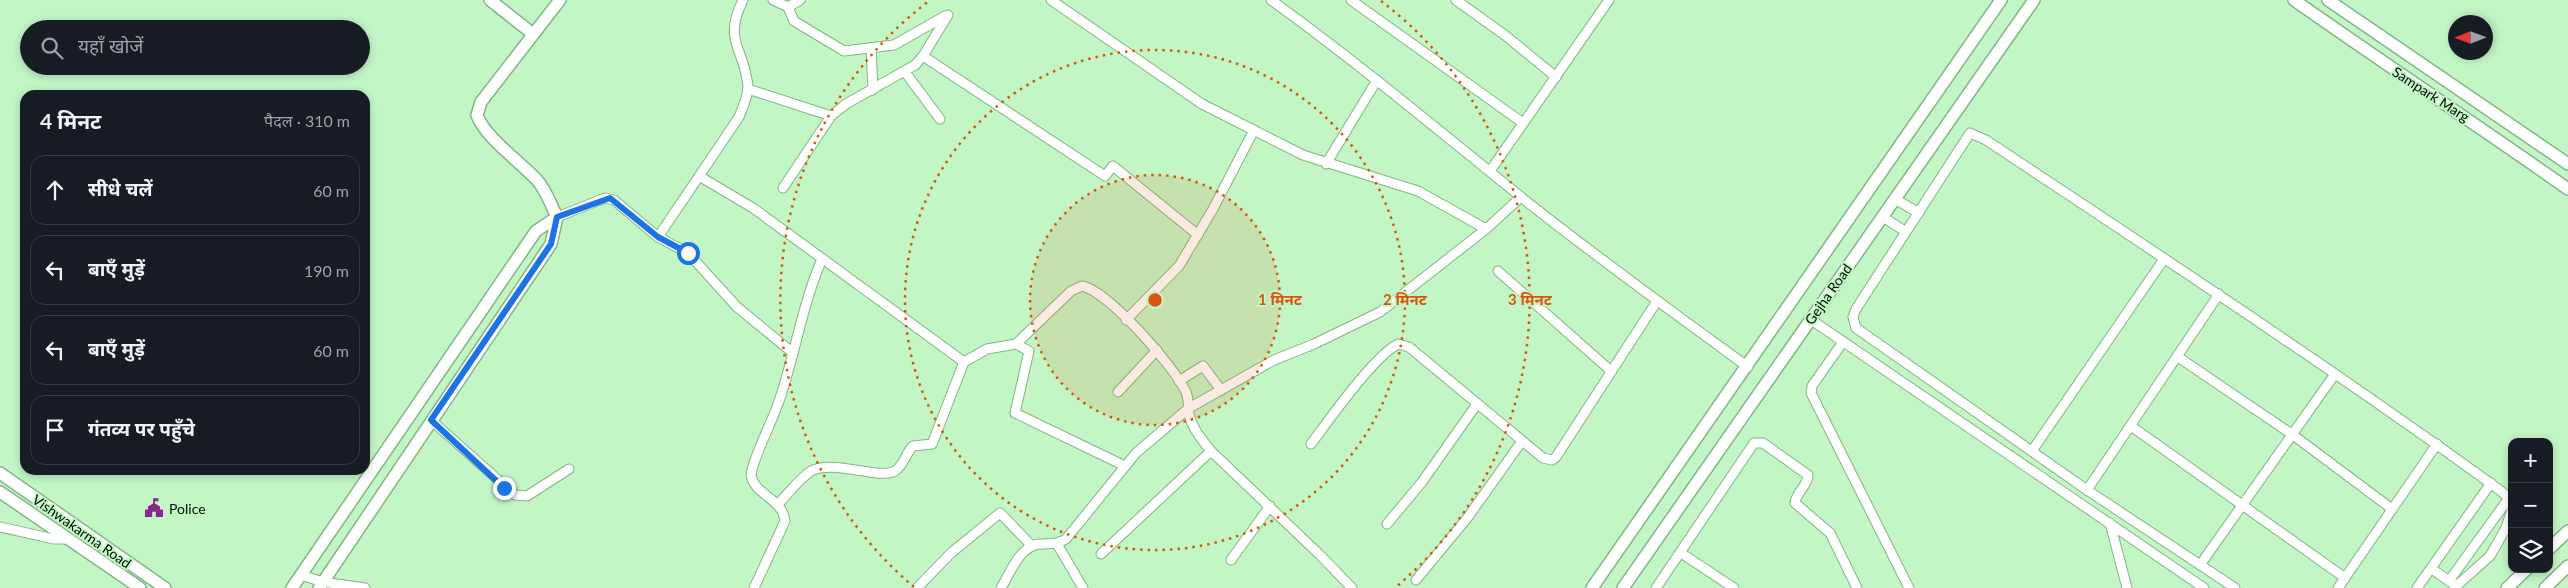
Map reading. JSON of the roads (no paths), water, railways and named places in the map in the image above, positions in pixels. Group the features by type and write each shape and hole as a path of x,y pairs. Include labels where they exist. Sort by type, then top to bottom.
{"street":[{"path":"490,0 533,34"},
{"path":"321,585 551,244 557,217 538,182 485,130 477,115 481,102 560,0"},
{"path":"658,237 739,118 748,89 732,27 743,0"},
{"path":"773,0 788,7 794,20 844,51 894,45 948,15 923,56 905,72 846,104 831,116 783,188"},
{"path":"788,7 800,0"},
{"path":"1051,0 1202,104 1326,164 1418,191 1486,229"},
{"path":"1271,0 1377,80 1521,196 1748,367"},
{"path":"1351,0 1523,123"},
{"path":"1456,0 1506,36 1556,77"},
{"path":"1490,171 1609,0"},
{"name":"Gejha Road","path":"1592,588 1748,367 2001,0"},
{"name":"Gejha Road","path":"1623,588 2034,0"},
{"name":"Sampark Marg","path":"2294,0 2416,86 2462,114 2568,189"},
{"name":"Sampark Marg","path":"2328,0 2568,164"},
{"path":"871,48 873,90"},
{"path":"923,56 1105,176 1113,166 1198,235"},
{"path":"905,72 940,120"},
{"path":"1326,164 1377,80"},
{"path":"748,89 831,116"},
{"path":"1126,320 1179,266 1198,235 1254,130"},
{"path":"2235,588 2087,490 1856,328 1853,317 1856,309 1970,133 1973,132 2219,294 2437,444 2508,497"},
{"path":"699,176 753,208 964,362"},
{"path":"1001,588 1021,555 1032,546 1057,544 1066,539 1136,453 1189,408 1274,360 1314,344 1380,312 1486,229 1521,196"},
{"path":"370,474 536,231 557,217 610,198 658,237 688,253 737,307 793,353"},
{"path":"1895,199 1919,213"},
{"path":"1883,217 1906,232"},
{"path":"754,588 783,528 784,513 778,504 755,486 751,474 773,420 793,353 809,289 822,259"},
{"path":"2032,451 2164,259"},
{"path":"1498,272 1611,371"},
{"path":"778,504 813,470 851,468 890,473 898,468 913,446 932,444 964,362 987,349 1016,344 1071,291 1082,286 1096,293 1157,350 1185,390 1191,419 1199,436 1211,451 1270,506 1352,588"},
{"path":"2087,490 2219,294"},
{"path":"1311,444 1383,356 1398,344 1409,347 1547,461 1556,457 1658,301"},
{"path":"1810,319 2204,588"},
{"path":"1843,342 1812,386 1812,397 1909,588"},
{"path":"1016,344 1029,351 1015,413 1125,466"},
{"path":"1118,392 1157,350"},
{"path":"2178,357 2293,435 2392,509"},
{"path":"1179,381 1203,366 1221,390"},
{"path":"2200,565 2335,374"},
{"path":"1386,524 1422,482 1477,404"},
{"path":"431,420 504,488 521,497 537,491 569,469"},
{"path":"2131,426 2345,578"},
{"path":"1416,580 1468,517 1522,441"},
{"path":"1656,588 1754,444 1761,443 1808,475 1808,481 1796,497 1795,503 1830,534 1857,588"},
{"path":"2338,588 2437,444"},
{"path":"1101,554 1211,451"},
{"name":"Vishwakarma Road","path":"0,472 165,588"},
{"path":"292,588 369,475"},
{"path":"2430,588 2420,585 2491,483"},
{"name":"Vishwakarma Road","path":"0,492 140,588"},
{"path":"2455,586 2508,500"},
{"path":"1231,560 1270,506"},
{"path":"917,588 951,553 1000,513 1032,546"},
{"path":"2455,586 2490,556 2508,521"},
{"path":"2110,523 2127,588"},
{"path":"0,527 54,539 70,539"},
{"path":"2553,544 2568,531"},
{"path":"1057,544 1083,588"},
{"path":"1681,553 1734,588"},
{"path":"2545,588 2568,566"},
{"path":"2432,569 2455,586"},
{"path":"2506,588 2523,573"},
{"path":"301,575 321,585 364,588"}],"place":[{"name":"Police","path":"154,508"}]}
